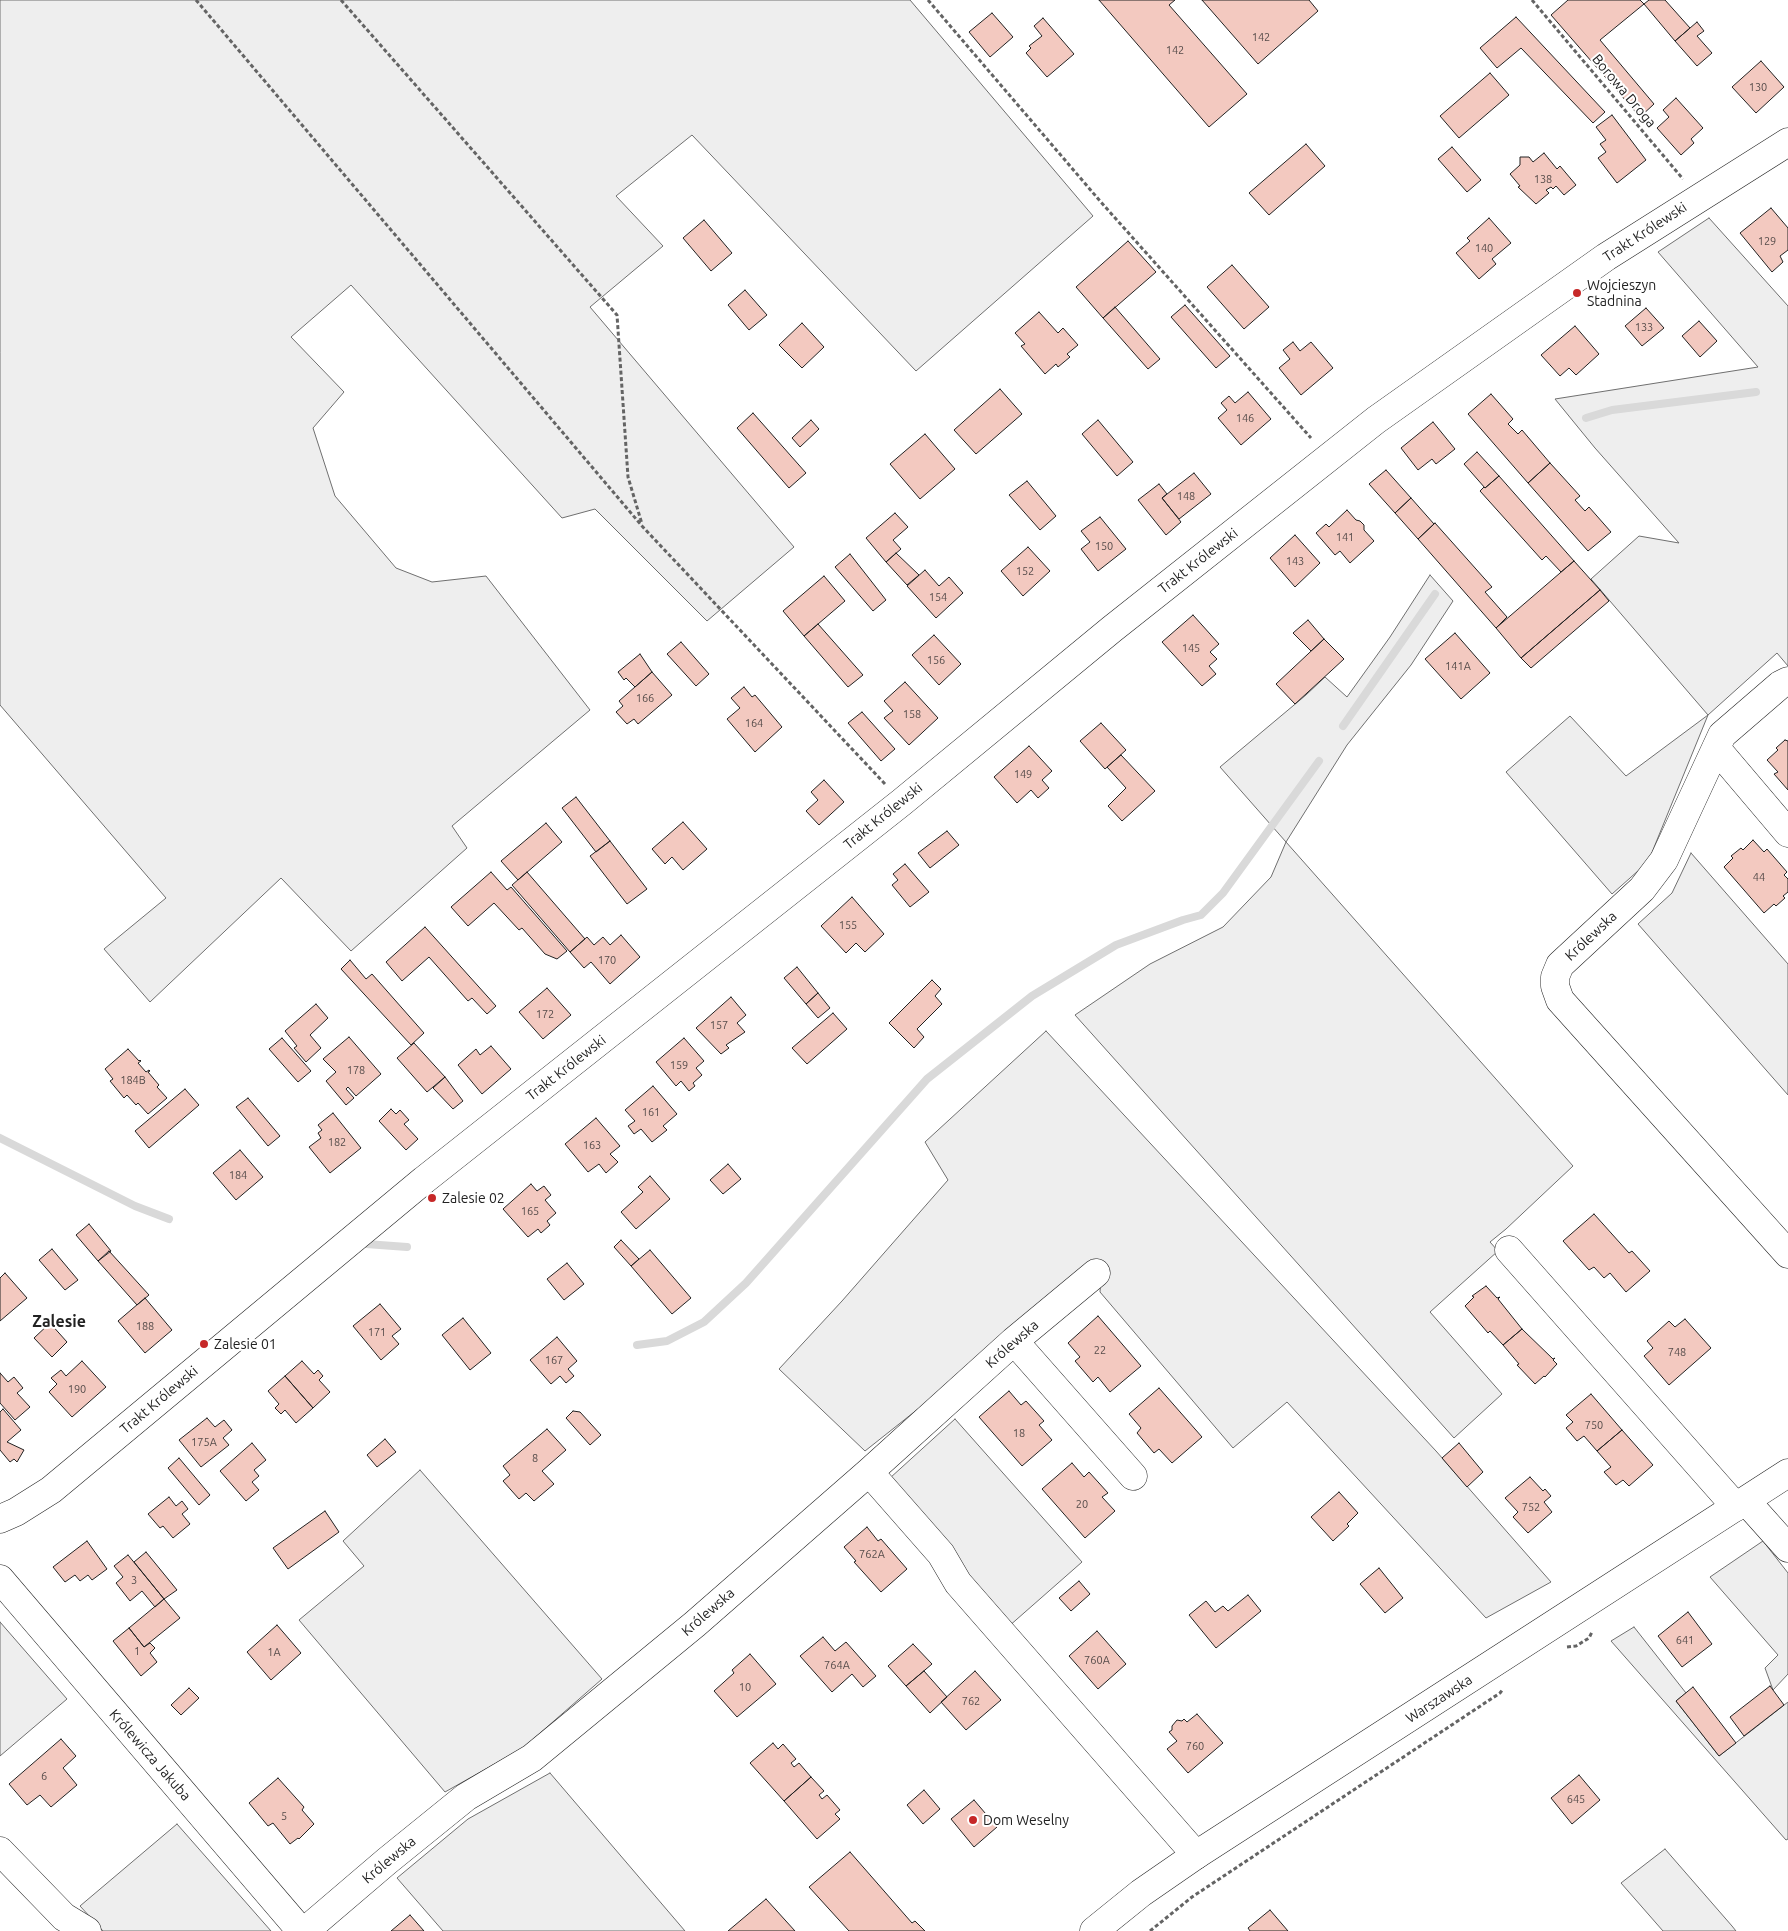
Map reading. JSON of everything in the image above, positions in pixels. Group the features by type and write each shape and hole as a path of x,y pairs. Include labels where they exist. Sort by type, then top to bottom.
{"street":[{"name":"Trakt Królewski","path":"0,1519 16,1512 51,1490 417,1186 902,802 1112,629 1376,420 1606,257 1788,142"},
{"name":"Królewska","path":"1788,681 1780,685 1722,735 1664,860 1642,889 1560,965 1555,977 1555,986 1560,1000 1788,1254"},
{"path":"1716,748 1788,833"},
{"path":"1509,1250 1741,1504 1788,1548"},
{"name":"Królewska","path":"305,1931 466,1797 539,1752 695,1624 869,1472 1014,1341 1096,1273"},
{"path":"1014,1341 1132,1476"},
{"path":"869,1472 941,1554 958,1582 1196,1855"},
{"name":"Warszawska","path":"1094,1931 1140,1893 1196,1855 1788,1473"},
{"name":"Królewicza Jakuba","path":"0,1580 301,1931"},
{"path":"0,1851 64,1917 87,1931"}],"path":[{"path":"196,0 642,526 902,802"},
{"path":"341,0 617,315 628,477 642,526"},
{"path":"928,0 1114,216 1312,440 1332,456"},
{"name":"Borowa Droga","path":"1532,0 1699,197"}],"shaded area":[{"path":"0,0 910,0 1093,216 916,371 692,135 616,196 663,246 590,307 794,547 707,621 595,509 562,518 351,285 291,337 344,392 313,428 335,496 396,568 432,582 486,576 590,710 452,826 467,848 351,951 281,878 150,1002 104,949 166,898 0,705"},
{"path":"1709,218 1788,306 1788,666 1777,653 1708,715 1591,579 1639,536 1679,543 1595,448 1555,399 1758,367 1658,252"},
{"path":"1430,575 1453,601 1411,665 1347,745 1286,842 1220,767 1325,677 1347,697 1390,637"},
{"path":"1708,715 1648,862 1612,894 1506,772 1570,716 1626,776"},
{"path":"1286,842 1573,1166 1490,1242 1498,1251 1430,1312 1502,1394 1454,1438 1075,1015 1150,964 1223,927 1271,877"},
{"path":"1691,853 1788,964 1788,1095 1638,924 1672,893"},
{"path":"1046,1031 1436,1451 1551,1582 1486,1618 1287,1402 1233,1448 1100,1292 1102,1263 865,1451 779,1369 842,1301 948,1180 925,1142"},
{"path":"955,1419 1082,1562 1008,1627 890,1478"},
{"path":"420,1470 602,1679 523,1748 445,1792 299,1620 364,1566 343,1541"},
{"path":"1763,1541 1788,1573 1788,1674 1773,1690 1765,1668 1778,1655 1710,1577"},
{"path":"0,1622 67,1699 0,1756"},
{"path":"1634,1627 1686,1693 1676,1701 1719,1756 1788,1702 1788,1839 1786,1840 1611,1641"},
{"path":"550,1773 685,1931 443,1931 397,1878 468,1819"},
{"path":"177,1824 271,1931 103,1931 80,1906"},
{"path":"1665,1849 1736,1931 1663,1931 1621,1883"}],"building":[{"path":"1099,0 1175,0 1169,5 1247,94 1209,127"},
{"path":"1202,0 1309,0 1318,11 1258,64"},
{"path":"1568,0 1640,0 1644,4 1600,40 1654,104 1640,117 1551,15"},
{"path":"1649,0 1665,0 1690,28 1675,41 1644,4"},
{"path":"992,13 1013,37 990,57 969,32"},
{"path":"1516,17 1605,112 1593,123 1521,48 1497,68 1480,48"},
{"path":"1043,18 1074,54 1047,77 1026,53 1031,48 1029,46 1042,36 1034,26"},
{"path":"1697,22 1704,31 1697,36 1712,53 1697,66 1675,41"},
{"path":"1761,61 1784,87 1756,113 1732,87"},
{"path":"1490,73 1509,95 1459,138 1440,116"},
{"path":"1676,98 1703,128 1691,139 1694,143 1681,155 1657,128 1669,117 1663,110"},
{"path":"1612,115 1646,160 1617,183 1598,158 1606,152 1600,144 1606,140 1596,127"},
{"path":"1306,144 1325,166 1269,215 1249,193"},
{"path":"1452,147 1481,180 1467,192 1438,159"},
{"path":"1544,153 1557,169 1560,166 1576,185 1564,195 1556,186 1553,189 1551,187 1546,190 1549,193 1536,204 1518,187 1520,186 1510,174 1520,165 1520,157 1529,157 1533,162"},
{"path":"1771,208 1788,228 1788,250 1780,256 1783,262 1772,272 1740,233"},
{"path":"1489,218 1511,243 1492,259 1496,264 1479,279 1456,253 1470,241 1467,238"},
{"path":"704,220 732,253 711,271 683,238"},
{"path":"1128,241 1156,272 1103,318 1076,287"},
{"path":"1232,265 1269,307 1244,329 1207,287"},
{"path":"745,290 767,315 749,330 728,305"},
{"path":"1185,305 1230,356 1216,368 1171,317"},
{"path":"1115,307 1160,359 1148,369 1103,318"},
{"path":"1646,308 1664,328 1642,346 1625,326"},
{"path":"1039,312 1058,333 1063,328 1078,345 1067,354 1070,357 1058,367 1056,364 1045,374 1021,346 1025,344 1015,333"},
{"path":"1699,321 1717,341 1700,357 1682,336"},
{"path":"802,323 824,347 802,368 779,345"},
{"path":"1575,326 1599,354 1576,375 1569,368 1560,376 1541,355"},
{"path":"1293,342 1300,351 1311,342 1333,368 1301,395 1279,368 1290,359 1283,350"},
{"path":"1000,389 1022,414 976,454 954,430"},
{"path":"1248,392 1271,419 1241,445 1218,418 1227,410 1221,403 1229,396 1235,403"},
{"path":"1491,394 1513,419 1508,424 1518,434 1522,430 1550,463 1528,483 1468,414"},
{"path":"753,413 806,473 789,488 737,428"},
{"path":"811,420 819,429 800,447 792,438"},
{"path":"1098,420 1133,462 1117,476 1082,434"},
{"path":"1433,422 1455,449 1436,464 1432,459 1418,470 1401,448"},
{"path":"925,434 955,469 920,499 890,464"},
{"path":"1477,452 1499,476 1485,488 1464,464"},
{"path":"1550,463 1580,496 1575,500 1585,511 1589,507 1611,532 1588,551 1528,483"},
{"path":"1386,470 1411,498 1395,513 1369,484"},
{"path":"1194,473 1211,494 1179,519 1162,498"},
{"path":"1499,476 1574,561 1561,572 1546,556 1542,560 1480,491"},
{"path":"1027,481 1056,516 1040,530 1009,495"},
{"path":"1159,484 1167,494 1162,498 1181,522 1166,535 1138,500"},
{"path":"1411,498 1434,524 1418,539 1395,513"},
{"path":"1347,510 1356,520 1364,525 1364,530 1374,541 1350,563 1340,551 1335,555 1316,533 1326,524 1329,527"},
{"path":"895,513 908,527 893,540 901,549 886,562 866,538"},
{"path":"1100,517 1126,549 1098,571 1081,549 1090,542 1081,531"},
{"path":"1435,523 1492,587 1485,592 1507,617 1496,628 1418,539"},
{"path":"1295,535 1320,563 1295,587 1270,558"},
{"path":"1028,547 1050,571 1023,596 1001,571"},
{"path":"896,553 919,575 907,585 886,562"},
{"path":"850,554 886,600 873,611 835,567"},
{"path":"1574,561 1600,590 1521,658 1496,628"},
{"path":"925,570 939,586 949,577 963,593 936,618 907,586"},
{"path":"824,576 845,601 804,636 783,611"},
{"path":"1600,590 1609,601 1531,668 1521,658"},
{"path":"1193,615 1219,644 1210,652 1217,659 1209,666 1216,674 1202,686 1162,642"},
{"path":"1308,620 1324,639 1311,651 1293,633"},
{"path":"818,624 863,675 848,687 804,636"},
{"path":"1455,633 1490,673 1461,699 1425,659"},
{"path":"934,635 961,664 939,685 912,655"},
{"path":"1324,639 1344,659 1295,704 1276,684"},
{"path":"681,642 709,674 696,686 667,654"},
{"path":"640,654 652,672 635,687 626,678 624,680 618,672"},
{"path":"652,672 672,695 638,724 634,719 627,724 616,712 623,706 619,701"},
{"path":"905,682 938,718 909,745 884,718 893,711 884,701"},
{"path":"744,687 752,697 755,695 782,727 755,752 727,719 740,708 731,698"},
{"path":"862,712 895,749 881,761 848,723"},
{"path":"1101,723 1126,750 1105,769 1080,741"},
{"path":"1785,740 1788,741 1788,790 1774,774 1778,772 1767,760"},
{"path":"1029,746 1052,771 1042,780 1049,788 1038,798 1031,790 1017,803 994,777"},
{"path":"1121,755 1155,791 1122,821 1108,806 1126,788 1107,767"},
{"path":"824,780 844,802 819,825 806,811 818,800 811,792"},
{"path":"576,797 610,841 596,852 562,808"},
{"path":"683,822 707,849 683,870 672,857 665,864 652,849"},
{"path":"546,823 562,842 518,880 501,861"},
{"path":"947,831 959,845 930,868 918,853"},
{"path":"1753,840 1764,852 1767,849 1787,872 1784,875 1788,879 1788,892 1783,896 1785,898 1776,906 1774,904 1764,913 1724,867 1733,858 1731,856 1741,848 1743,850"},
{"path":"610,841 647,889 627,904 590,856"},
{"path":"905,864 929,892 910,907 892,885 898,880 893,874"},
{"path":"491,872 507,890 511,887 567,951 557,959 545,954 522,928 519,930 494,903 468,926 451,907"},
{"path":"527,872 585,939 570,952 512,885"},
{"path":"852,897 884,934 865,952 856,943 846,953 821,926"},
{"path":"425,927 496,1006 487,1014 472,998 468,1001 429,957 402,981 386,962"},
{"path":"621,935 640,957 610,984 591,962 584,968 570,952 587,937 594,945 603,937 610,945"},
{"path":"350,960 366,979 372,974 424,1033 411,1045 341,969"},
{"path":"797,967 818,993 806,1004 784,978"},
{"path":"932,980 941,989 935,996 942,1004 917,1029 924,1037 914,1048 889,1023"},
{"path":"547,988 571,1015 543,1039 519,1012"},
{"path":"818,993 830,1008 818,1018 806,1004"},
{"path":"731,997 746,1015 737,1023 745,1032 726,1045 729,1048 721,1054 696,1028"},
{"path":"316,1004 328,1018 310,1035 321,1048 306,1062 294,1048 297,1046 285,1031"},
{"path":"833,1013 847,1029 807,1064 792,1048"},
{"path":"349,1037 381,1074 356,1096 348,1087 346,1089 354,1098 346,1105 326,1081 336,1072 323,1059"},
{"path":"282,1038 311,1071 298,1082 269,1049"},
{"path":"684,1038 704,1061 696,1068 702,1075 693,1083 695,1086 689,1091 681,1081 676,1086 656,1062"},
{"path":"414,1043 445,1077 427,1092 397,1058"},
{"path":"491,1046 511,1069 482,1094 458,1065 476,1049 480,1055"},
{"path":"128,1049 141,1061 138,1063 146,1072 150,1071 148,1072 159,1085 157,1087 167,1098 148,1114 127,1095 124,1098 110,1081 113,1079 105,1069"},
{"path":"445,1077 463,1101 453,1109 433,1088"},
{"path":"653,1086 677,1114 663,1126 667,1130 652,1142 641,1129 634,1134 628,1126 635,1121 625,1110"},
{"path":"185,1089 199,1105 149,1148 135,1131"},
{"path":"248,1098 280,1136 268,1146 236,1107"},
{"path":"391,1109 396,1114 400,1110 409,1120 404,1124 418,1139 406,1150 379,1121"},
{"path":"333,1113 361,1148 330,1173 309,1147 321,1138 318,1133 322,1130 318,1125"},
{"path":"596,1118 620,1146 610,1154 618,1162 606,1173 599,1164 588,1172 565,1144"},
{"path":"240,1150 263,1177 236,1200 213,1173"},
{"path":"728,1164 741,1179 723,1194 710,1180"},
{"path":"650,1176 670,1199 636,1229 621,1212 643,1192 638,1187"},
{"path":"531,1184 537,1191 544,1186 551,1195 545,1200 556,1213 547,1221 550,1225 541,1233 538,1229 528,1237 503,1209"},
{"path":"1594,1214 1629,1253 1632,1251 1650,1271 1626,1292 1610,1273 1604,1278 1594,1267 1589,1270 1563,1241"},
{"path":"89,1224 111,1251 98,1261 76,1235"},
{"path":"621,1240 639,1259 631,1266 614,1247"},
{"path":"52,1249 78,1280 65,1290 39,1260"},
{"path":"650,1250 691,1298 672,1314 631,1266"},
{"path":"109,1251 149,1295 137,1305 98,1261"},
{"path":"567,1263 584,1284 564,1300 547,1279"},
{"path":"5,1273 27,1298 0,1321 0,1278"},
{"path":"1486,1286 1497,1298 1500,1297 1498,1299 1522,1329 1503,1345 1490,1331 1488,1333 1465,1306 1474,1297 1472,1296"},
{"path":"145,1298 172,1330 145,1353 118,1321"},
{"path":"380,1304 401,1329 392,1336 399,1344 381,1360 353,1326"},
{"path":"1098,1316 1141,1366 1110,1392 1098,1377 1093,1382 1075,1361 1080,1357 1068,1343"},
{"path":"463,1318 491,1353 470,1370 442,1335"},
{"path":"1685,1319 1711,1348 1669,1385 1644,1356 1653,1348 1647,1341 1669,1321 1675,1327"},
{"path":"50,1323 67,1342 52,1357 34,1338"},
{"path":"1522,1329 1553,1359 1555,1358 1553,1360 1557,1364 1545,1377 1535,1384 1517,1365 1519,1364 1503,1345"},
{"path":"557,1337 577,1361 568,1369 574,1376 566,1383 560,1376 551,1384 530,1360"},
{"path":"82,1361 106,1387 72,1417 49,1392 57,1384 51,1378 61,1370 66,1376"},
{"path":"302,1361 314,1374 318,1370 323,1376 319,1380 330,1392 313,1408 285,1376"},
{"path":"0,1373 8,1382 14,1377 23,1388 17,1393 30,1407 15,1420 0,1403"},
{"path":"285,1376 313,1408 296,1423 285,1410 281,1414 275,1408 279,1404 268,1391"},
{"path":"1159,1388 1202,1437 1172,1463 1159,1449 1154,1453 1137,1433 1141,1428 1129,1414"},
{"path":"1009,1391 1021,1405 1026,1401 1044,1421 1039,1425 1052,1440 1022,1466 979,1417"},
{"path":"1591,1394 1622,1430 1597,1451 1584,1436 1577,1441 1566,1428 1573,1422 1566,1415"},
{"path":"3,1409 21,1430 7,1442 24,1450 17,1462 14,1459 10,1462 0,1450 0,1412"},
{"path":"573,1411 580,1412 601,1435 590,1445 566,1418"},
{"path":"207,1418 215,1427 224,1420 232,1430 223,1438 229,1445 201,1467 179,1440"},
{"path":"547,1429 566,1450 542,1471 554,1484 534,1501 526,1493 519,1499 503,1481 510,1475 503,1466"},
{"path":"1622,1430 1653,1465 1629,1486 1623,1480 1616,1485 1604,1472 1611,1467 1597,1451"},
{"path":"385,1439 396,1452 377,1467 367,1455"},
{"path":"252,1443 266,1460 254,1470 259,1476 252,1482 259,1490 246,1501 220,1471"},
{"path":"1459,1443 1483,1472 1467,1487 1442,1458"},
{"path":"179,1458 210,1495 199,1505 168,1468"},
{"path":"1072,1463 1084,1477 1089,1472 1108,1493 1102,1497 1115,1511 1085,1538 1042,1489"},
{"path":"1530,1477 1543,1491 1545,1489 1551,1496 1544,1502 1552,1512 1528,1533 1513,1517 1518,1512 1505,1498"},
{"path":"1339,1492 1358,1513 1347,1524 1349,1526 1333,1541 1311,1517"},
{"path":"169,1497 176,1506 182,1501 188,1509 182,1514 190,1524 173,1538 163,1526 160,1528 148,1514"},
{"path":"325,1511 339,1532 288,1569 273,1548"},
{"path":"867,1527 878,1541 881,1539 907,1569 881,1592 854,1562 856,1561 844,1547"},
{"path":"87,1541 107,1569 92,1580 88,1575 80,1581 75,1575 65,1582 53,1567"},
{"path":"146,1552 177,1590 164,1599 134,1562"},
{"path":"128,1555 164,1599 155,1607 142,1591 130,1601 116,1583 123,1577 114,1566"},
{"path":"1379,1568 1403,1598 1385,1613 1360,1584"},
{"path":"1079,1581 1090,1594 1071,1611 1059,1598"},
{"path":"1248,1595 1261,1611 1216,1648 1189,1615 1206,1601 1215,1612 1223,1606 1228,1611"},
{"path":"164,1599 180,1618 144,1647 129,1628"},
{"path":"1688,1612 1712,1644 1682,1667 1658,1636"},
{"path":"277,1625 301,1653 271,1680 247,1652"},
{"path":"129,1628 144,1647 150,1643 155,1648 150,1653 157,1662 141,1676 113,1641"},
{"path":"1097,1631 1126,1664 1098,1689 1069,1656"},
{"path":"823,1637 835,1651 846,1642 876,1676 863,1687 852,1674 832,1692 800,1656"},
{"path":"913,1644 932,1664 906,1686 888,1666"},
{"path":"750,1654 776,1684 737,1717 714,1691 734,1673 732,1670"},
{"path":"924,1671 947,1697 930,1713 906,1686"},
{"path":"975,1671 1001,1700 966,1730 941,1702"},
{"path":"1770,1686 1784,1705 1744,1736 1730,1717"},
{"path":"1693,1687 1736,1743 1719,1756 1676,1701"},
{"path":"189,1688 199,1698 181,1715 171,1705"},
{"path":"1197,1714 1223,1743 1188,1773 1167,1749 1177,1741 1169,1732 1177,1720 1182,1721 1184,1719 1187,1722"},
{"path":"61,1739 76,1756 63,1768 77,1785 51,1807 40,1795 27,1805 9,1784"},
{"path":"773,1743 778,1749 783,1744 796,1759 791,1763 794,1767 799,1763 811,1777 784,1801 750,1763"},
{"path":"1579,1775 1600,1800 1572,1824 1551,1798"},
{"path":"811,1777 824,1791 819,1795 822,1799 827,1795 840,1810 835,1814 840,1819 817,1839 784,1801"},
{"path":"278,1778 304,1807 302,1810 314,1824 299,1839 290,1844 273,1823 268,1826 249,1803"},
{"path":"924,1790 940,1809 923,1824 907,1805"},
{"path":"974,1800 997,1827 974,1847 951,1819"},
{"path":"850,1852 912,1923 915,1921 925,1931 849,1931 809,1887"},
{"path":"766,1899 795,1931 728,1931"},
{"path":"1270,1910 1288,1931 1250,1931 1248,1928"},
{"path":"410,1915 424,1931 391,1931"}],"waterway":[{"path":"1586,418 1612,410 1756,392"},
{"path":"1343,726 1435,594"},
{"path":"637,1345 667,1341 704,1322 746,1283 927,1079 1032,996 1116,945 1201,915 1223,893 1319,761"},
{"path":"0,1138 135,1206 169,1219"},
{"path":"366,1244 407,1247"}],"place":[{"name":"Wojcieszyn Stadnina","path":"1577,293"},
{"name":"Zalesie 02","path":"432,1198"},
{"name":"Zalesie 01","path":"204,1344"},
{"name":"Dom Weselny","path":"973,1820"}],"district":[{"name":"Zalesie","path":"59,1322"}]}
